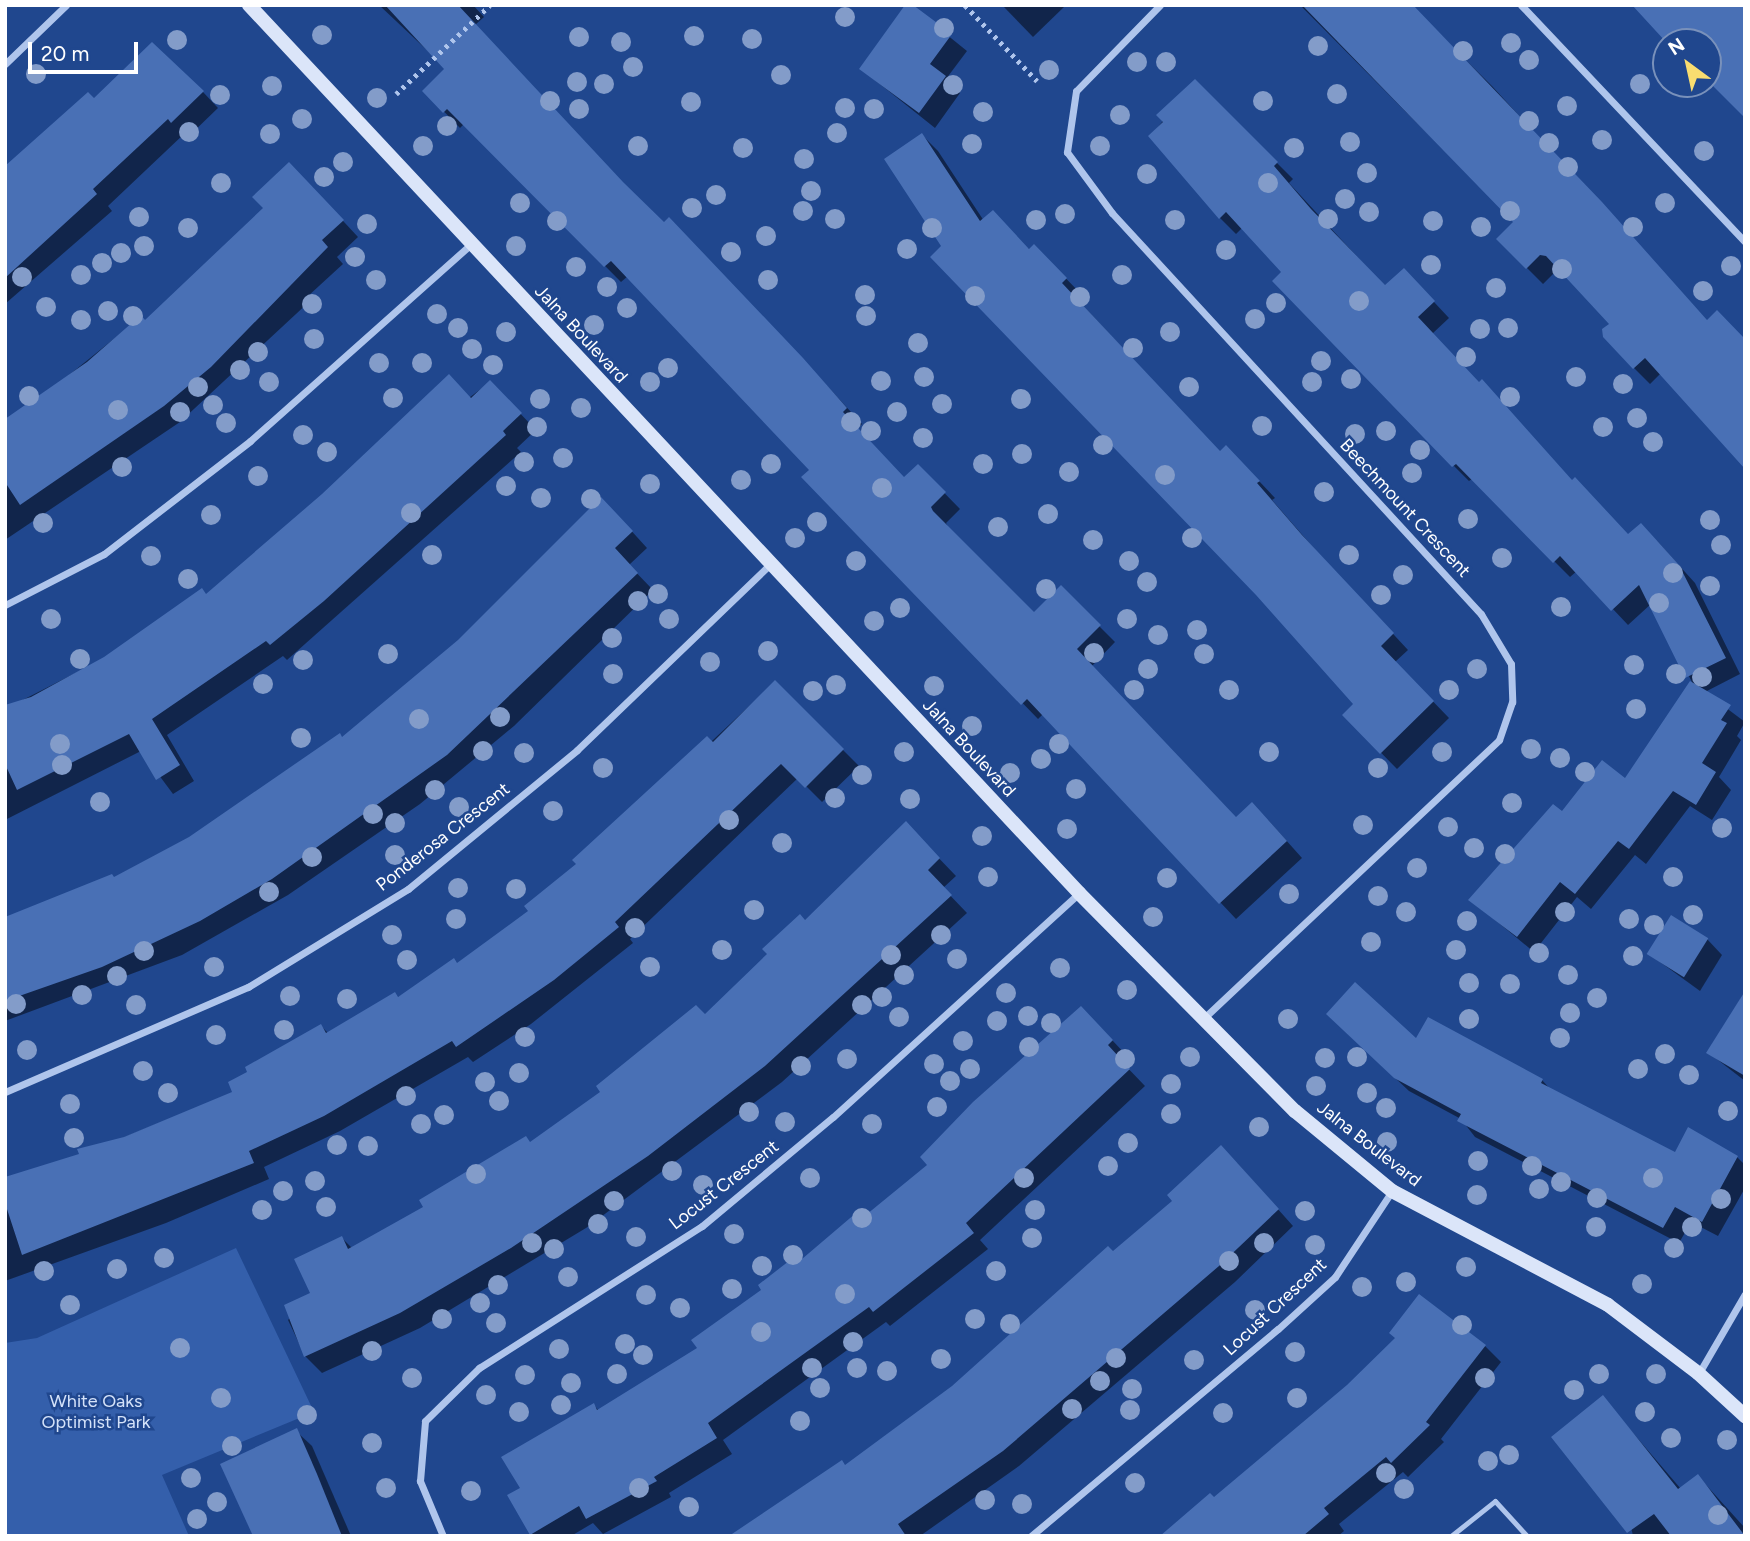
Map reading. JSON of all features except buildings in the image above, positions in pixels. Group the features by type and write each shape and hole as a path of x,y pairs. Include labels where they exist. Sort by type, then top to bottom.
{"street":[{"path":"5,64 66,5"},
{"name":"Jalna Boulevard","path":"249,5 1079,893 1295,1111 1392,1191 1608,1305 1698,1373 1745,1416"},
{"name":"Beechmount Crescent","path":"1160,5 1076,91 1067,152 1112,213 1481,614 1511,664 1513,702 1499,740 1203,1018"},
{"path":"1521,5 1745,242"},
{"path":"5,605 104,554 240,449 471,244"},
{"name":"Ponderosa Crescent","path":"5,1092 248,987 408,889 578,751 770,564"},
{"name":"Locust Crescent","path":"443,1536 420,1480 425,1421 479,1368 702,1226 833,1117 1079,893"},
{"name":"Locust Crescent","path":"1031,1536 1335,1277 1392,1191"},
{"path":"1698,1373 1745,1294"}],"lane":[{"path":"1451,1536 1495,1501 1527,1536"}],"path":[{"path":"396,94 490,5"},
{"path":"965,5 1037,81"}],"green space":[{"name":"White Oaks Optimist Park","path":"236,1248 314,1412 162,1475 189,1536 5,1536 5,1343 37,1338"}]}
